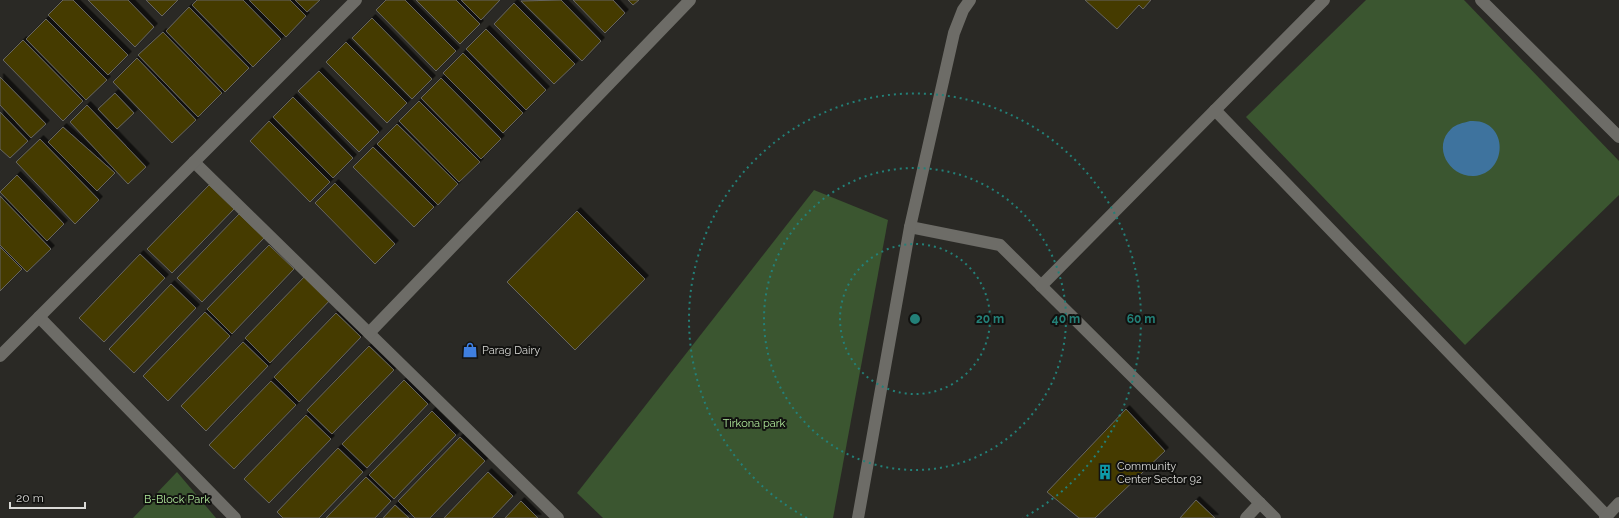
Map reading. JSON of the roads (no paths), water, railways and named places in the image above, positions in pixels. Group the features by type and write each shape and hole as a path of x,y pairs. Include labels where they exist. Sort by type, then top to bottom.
{"street":[{"path":"0,356 356,0"},
{"path":"369,333 690,0"},
{"path":"858,518 910,227 954,33 963,10 970,0"},
{"path":"1041,286 1324,0"},
{"path":"1481,0 1619,137"},
{"path":"1215,110 1606,517 1619,503"},
{"path":"194,162 558,518"},
{"path":"910,227 1000,245 1275,518"},
{"path":"39,317 235,518"},
{"path":"1246,518 1260,503"}],"water":[{"path":"1470,121 1483,122 1492,128 1498,136 1500,146 1494,166 1485,173 1474,176 1457,172 1446,160 1443,152 1443,144 1451,129 1457,125"}],"place":[{"name":"Parag Dairy","path":"470,350"},
{"name":"Community Center Sector 92","path":"1105,472"}],"park label":[{"name":"Tirkona park","path":"754,423"},
{"name":"B-Block Park","path":"177,499"}]}
